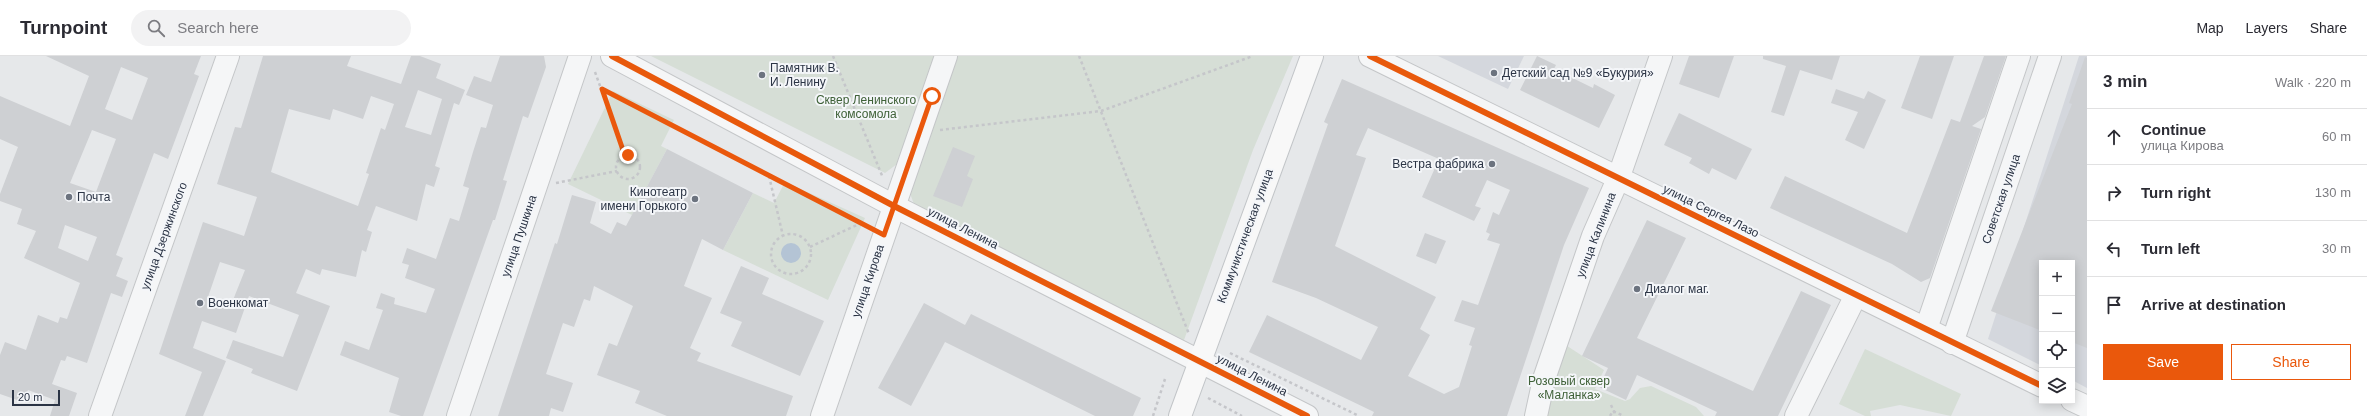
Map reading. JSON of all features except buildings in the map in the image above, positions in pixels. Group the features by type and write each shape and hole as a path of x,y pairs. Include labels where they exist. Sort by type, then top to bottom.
{"main road":[{"name":"Коммунистическая улица","path":"1180,416 1312,56"}],"street":[{"name":"улица Дзержинского","path":"100,416 228,56"},
{"name":"улица Ленина","path":"612,56 894,206 1200,360 1307,416"},
{"name":"улица Кирова","path":"822,416 946,56"},
{"name":"улица Сергея Лазо","path":"1370,56 2039,385"},
{"name":"улица Калинина","path":"1536,416 1544,379 1592,236 1618,179 1661,56"},
{"path":"1926,329 2019,56"},
{"name":"Советская улица","path":"1952,343 2050,56"},
{"name":"улица Пушкина","path":"458,416 536,187 588,63"},
{"path":"1796,416 1856,295"},
{"path":"2075,401 2087,407"}],"path":[{"path":"833,56 894,206"},
{"path":"1078,56 1200,360"},
{"path":"919,133 1101,111 1253,56"},
{"path":"588,63 602,89 625,156"},
{"path":"602,89 884,235"},
{"path":"625,156 632,156 637,161 638,172 630,178 622,177 617,171 618,160 625,156"},
{"path":"536,187 617,171"},
{"path":"769,176 782,236"},
{"path":"810,247 861,223"},
{"path":"789,234 801,237 810,247 810,260 803,271 790,275 777,270 770,258 773,245 782,236 789,234"},
{"path":"1230,353 1358,416"},
{"path":"1154,416 1165,379"},
{"path":"1208,398 1242,416"},
{"path":"1610,405 1616,416"},
{"path":"1610,416 1612,411"},
{"path":"1612,411 1624,416"}],"shaded area":[{"name":"Детский сад №9 «Букурия»","path":"1438,56 1524,56 1508,89"},
{"path":"2079,56 2087,56 2087,388 2075,382 2075,260 2039,260 2039,364 1988,339"}],"green space":[{"name":"Сквер Ленинского комсомола","path":"651,56 939,56 901,161 885,173"},
{"path":"946,56 1293,56 1253,150 1184,340 915,207 904,177"},
{"path":"613,91 674,120 661,146 667,149 632,215 568,184"},
{"path":"785,182 865,218 828,300 723,250 753,193 774,203"},
{"name":"Розовый сквер «Маланка»","path":"1558,340 1604,370 1595,389 1625,401 1630,399 1640,388 1651,386 1696,407 1704,416 1536,416"},
{"path":"1865,349 1961,394 1951,416 1900,405 1870,411 1871,416 1865,416 1839,404"}],"water":[{"path":"787,243 795,243 801,249 801,257 795,263 787,263 781,257 781,249"}],"cycle path":[{"path":"612,56 894,206 1307,416"},
{"path":"1370,56 2039,385"}],"place":[{"name":"Детский сад №9 «Букурия»","path":"1494,73"},
{"name":"Памятник В. И. Ленину","path":"762,75"},
{"name":"Вестра фабрика","path":"1492,164"},
{"name":"Почта","path":"69,197"},
{"name":"Кинотеатр имени Горького","path":"695,199"},
{"name":"Диалог маг.","path":"1637,289"},
{"name":"Военкомат","path":"200,303"}],"route":[{"path":"628,155 625,156 602,89 884,235 932,96"}]}
